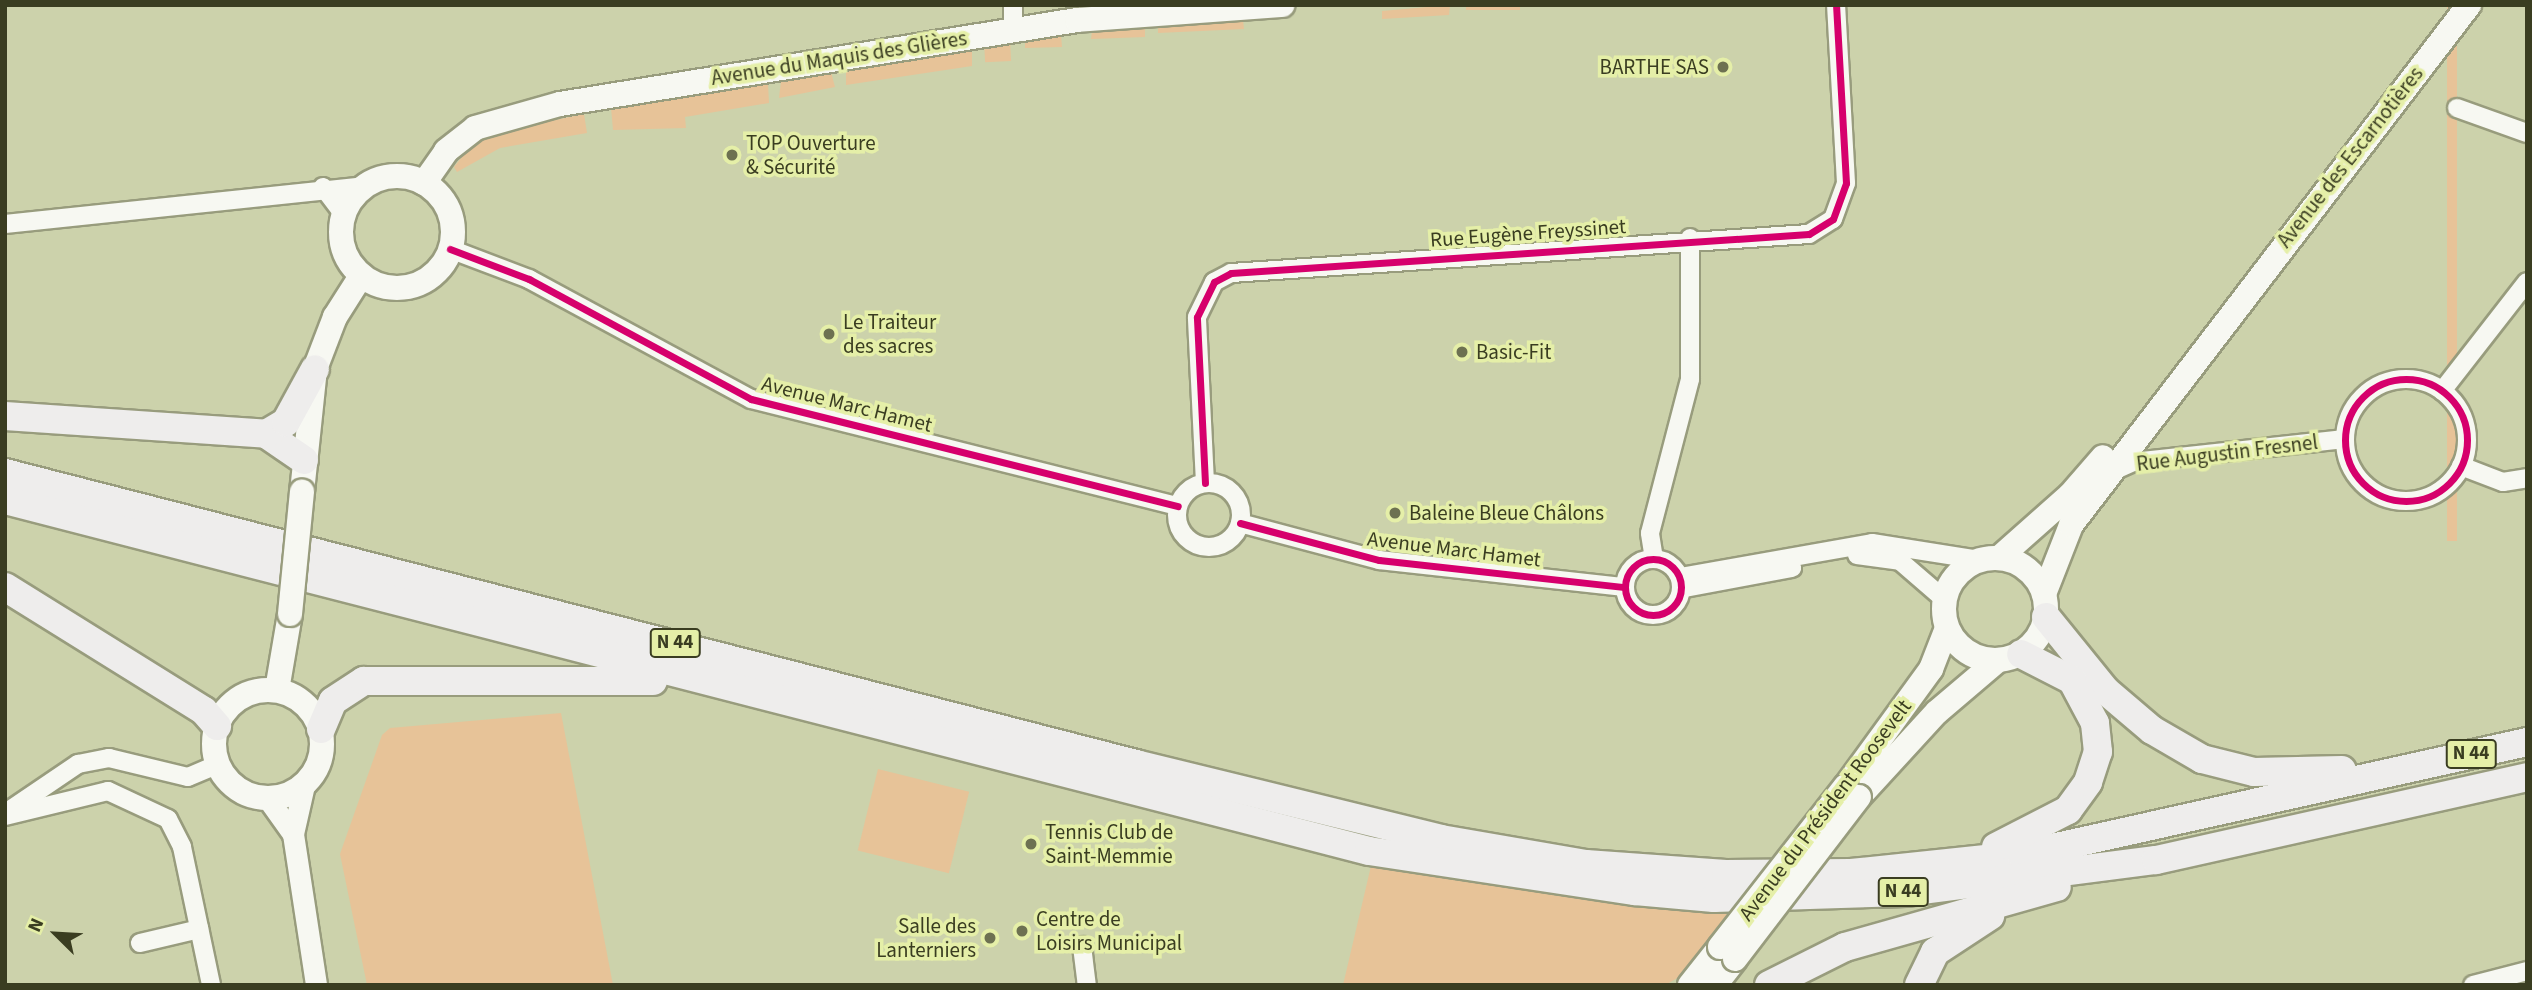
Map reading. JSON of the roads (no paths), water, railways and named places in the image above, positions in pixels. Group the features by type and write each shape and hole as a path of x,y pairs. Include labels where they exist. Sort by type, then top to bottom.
{"main road":[{"name":"Avenue du Maquis des Glières","path":"424,183 446,151 475,128 507,116 1013,30 1282,5"},
{"name":"Avenue des Escarnotières","path":"2045,605 2071,525 2232,309 2469,5"},
{"path":"394,176 424,183 446,204 450,249 436,272 413,286 377,285 361,276 343,248 344,214 364,186 394,176"},
{"path":"266,434 286,422 315,369 335,317 361,276"},
{"name":"Avenue des Escarnotières","path":"1990,559 2070,495 2232,309"},
{"path":"277,690 290,614 315,369"},
{"path":"5,416 266,434 304,460"},
{"name":"N 44","path":"5,473 1441,839 1586,864 1726,874 1851,873 1957,863 2132,834 2415,765 2527,742"},
{"name":"N 44","path":"5,500 1369,851 1504,876 1714,898 1906,892 2155,860 2527,777"},
{"path":"1957,863 2049,823 2068,810 2095,768 2095,723 2072,680 2009,657 1967,653 1947,628 1944,599 1957,574 1990,559 2027,569 2045,605 2106,691 2152,730 2202,759 2254,772 2415,765"},
{"path":"5,587 204,710 217,726 218,764 237,789 268,799 304,785 320,762 321,729 333,701 364,681 616,677 724,685"},
{"path":"2009,657 2037,638 2045,605"},
{"name":"Avenue du Président Roosevelt","path":"1690,985 1727,953 1853,791 1931,668 1947,628"},
{"name":"Avenue du Président Roosevelt","path":"1853,791 1937,712 2009,657"},
{"path":"217,726 247,694 277,690 305,703 321,729"},
{"path":"1769,984 1845,947 2155,860"},
{"path":"1919,985 1936,952 2017,899"},
{"name":"Avenue du Président Roosevelt","path":"1715,985 1727,953"},
{"path":"1769,984 1818,985"}],"street":[{"path":"1013,5 1013,30"},
{"name":"Rue Eugène Freyssinet","path":"1205,483 1197,317 1209,288 1231,273 1690,238 1809,234 1833,219 1846,183 1836,5"},
{"path":"2457,108 2527,133"},
{"path":"5,224 323,187 364,186"},
{"path":"323,187 344,214"},
{"path":"1690,238 1690,379 1650,533 1654,559 1681,582 1873,554 1918,571 1944,599"},
{"name":"Avenue Marc Hamet","path":"450,249 529,279 751,398 1178,506"},
{"path":"2527,282 2442,391 2465,425 2461,466 2502,482 2527,478"},
{"name":"Rue Augustin Fresnel","path":"2442,391 2416,381 2388,382 2357,403 2345,439 2356,475 2395,500 2431,496 2461,466"},
{"name":"Rue Augustin Fresnel","path":"2110,473 2133,462 2345,439"},
{"path":"1205,483 1233,494 1240,523 1229,540 1200,546 1179,526 1178,506 1188,491 1205,483"},
{"name":"Avenue Marc Hamet","path":"1240,523 1378,560 1625,587"},
{"path":"1681,582 1872,543 1990,559"},
{"path":"1654,559 1630,570 1625,587 1631,605 1647,615 1667,612 1681,582"},
{"path":"5,814 78,764 109,758 188,777 218,764"},
{"path":"304,785 293,834 316,985"},
{"path":"5,814 93,791 153,809 178,835 211,985"},
{"path":"268,799 293,834"},
{"path":"140,943 199,929"},
{"path":"1082,946 1087,985"},
{"path":"2473,985 2527,971"}],"place":[{"name":"BARTHE SAS","path":"1723,67"},
{"name":"TOP Ouverture & Sécurité","path":"732,155"},
{"name":"Le Traiteur des sacres","path":"829,334"},
{"name":"Basic-Fit","path":"1462,352"},
{"name":"Baleine Bleue Châlons","path":"1395,513"},
{"name":"Tennis Club de Saint-Memmie","path":"1031,844"},
{"name":"Centre de Loisirs Municipal","path":"1022,931"},
{"name":"Salle des Lanterniers","path":"990,938"}]}
